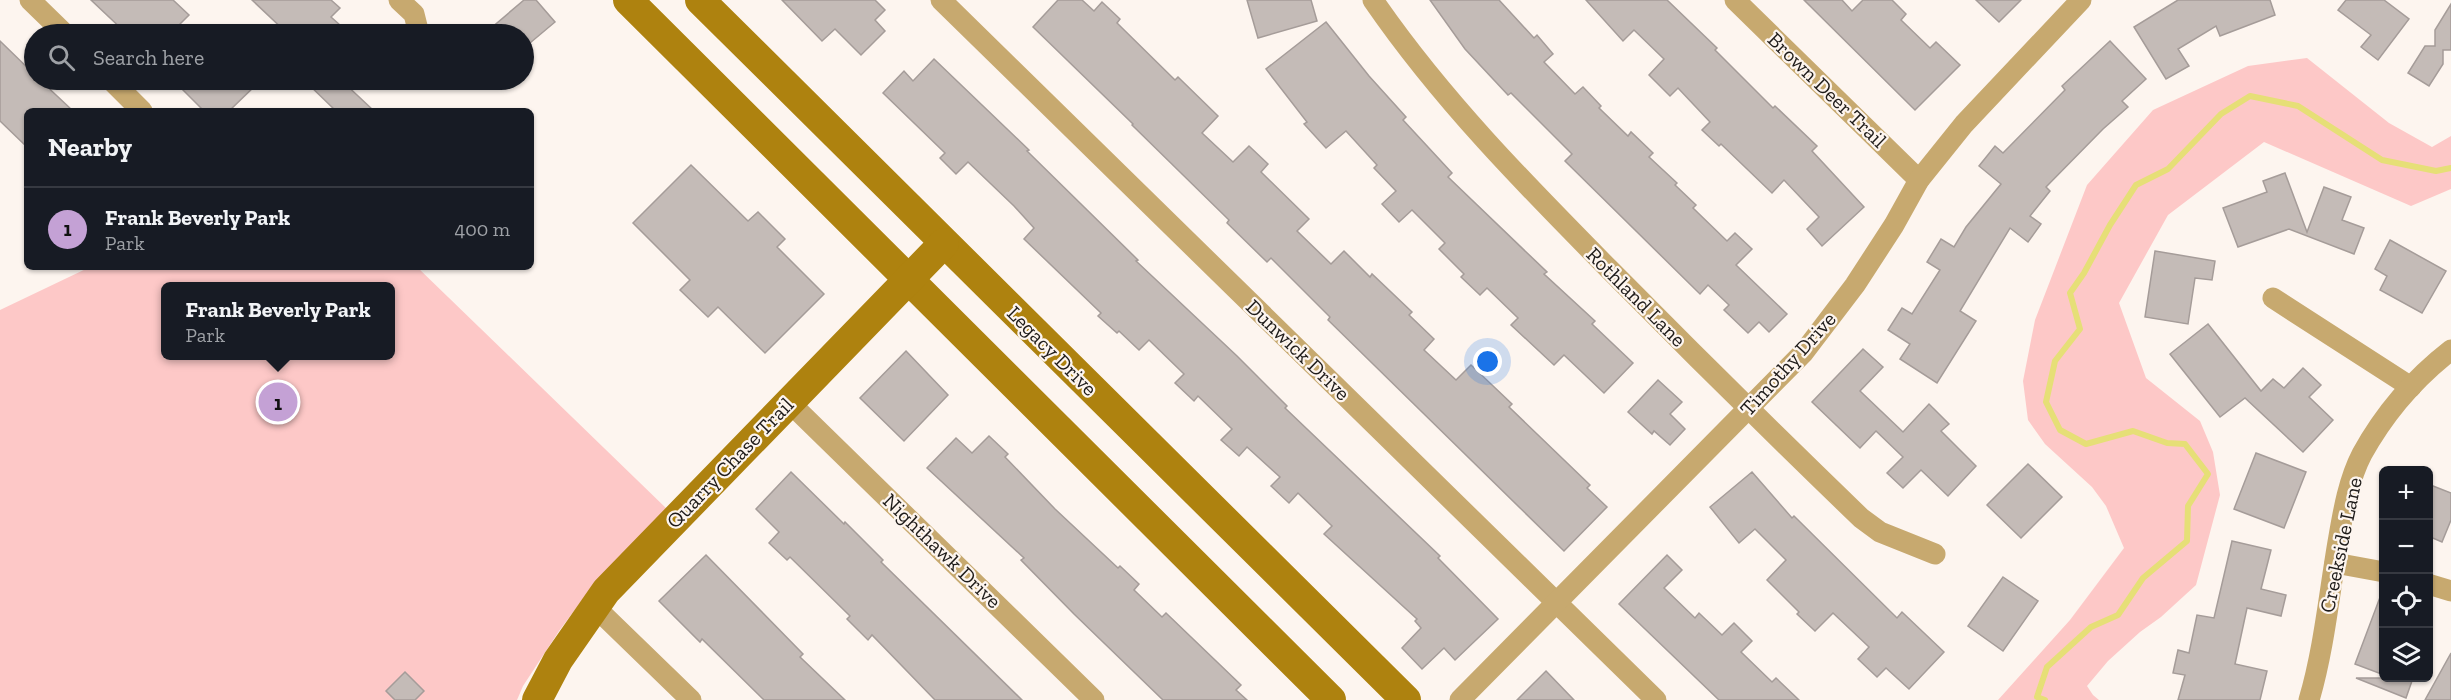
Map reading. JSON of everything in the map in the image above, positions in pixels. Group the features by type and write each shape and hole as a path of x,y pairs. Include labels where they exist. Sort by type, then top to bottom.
{"main road":[{"path":"628,0 1331,700"},
{"name":"Legacy Drive","path":"700,0 1406,700"},
{"name":"Quarry Chase Trail","path":"537,700 558,660 606,591 944,243"}],"street":[{"path":"30,0 55,24"},
{"path":"399,0 414,14 416,24"},
{"name":"Dunwick Drive","path":"941,0 1656,700"},
{"name":"Rothland Lane","path":"1373,0 1406,48 1526,186 1748,410 1870,525 1880,532 1935,554"},
{"name":"Brown Deer Trail","path":"1735,0 1919,180"},
{"name":"Timothy Drive","path":"1460,700 1748,410 1827,324 1894,225 1919,180 1964,124 2081,0"},
{"path":"121,90 139,108"},
{"path":"2273,298 2411,387"},
{"name":"Creekside Lane","path":"2309,700 2319,663 2344,510 2362,455 2393,407 2429,367 2451,350"},
{"name":"Nighthawk Drive","path":"789,402 1094,700"},
{"path":"2335,563 2379,571"},
{"path":"2433,586 2451,591"},
{"path":"596,608 691,700"}],"shaded area":[{"path":"2307,58 2389,123 2432,147 2451,136 2451,189 2411,206 2264,142 2168,215 2119,303 2146,378 2200,421 2213,452 2220,495 2196,585 2108,661 2087,686 2099,700 1998,700 2070,620 2124,548 2106,506 2092,487 2045,444 2028,420 2023,381 2035,320 2087,185 2153,110 2248,66"},
{"path":"84,270 420,270 668,510 591,588 559,631 523,686 517,700 0,700 0,310"}],"building":[{"path":"91,0 173,0 189,15 180,24 116,24"},
{"path":"252,0 331,0 340,8 331,17 339,24 277,24"},
{"path":"524,0 536,0 555,22 534,40 534,24 496,24"},
{"path":"782,0 875,0 885,10 875,20 885,31 861,55 835,29 822,41"},
{"path":"1058,0 1082,0 1094,11 1102,2 1120,19 1117,23 1175,80 1178,77 1218,116 1202,133 1233,162 1249,146 1268,164 1261,172 1309,219 1297,231 1331,264 1344,251 1370,277 1372,274 1412,312 1409,315 1434,339 1424,350 1456,380 1471,365 1512,404 1509,407 1590,485 1587,488 1607,507 1564,551 1328,320 1330,317 1271,258 1267,262 1227,223 1229,220 1033,27"},
{"path":"1247,0 1311,0 1317,21 1258,38"},
{"path":"1430,0 1499,0 1534,38 1537,35 1553,54 1544,62 1575,94 1583,87 1601,106 1599,108 1628,136 1631,132 1653,153 1649,157 1677,183 1675,185 1696,205 1693,208 1727,241 1735,233 1752,249 1736,265 1787,314 1769,332 1759,322 1748,333 1724,310 1729,305 1708,285 1700,294 1565,161 1572,154 1511,93 1508,95 1465,49"},
{"path":"1586,0 1667,0 1717,48 1715,50 1773,108 1775,106 1817,146 1812,151 1864,207 1822,246 1807,229 1819,217 1784,180 1772,193 1721,144 1719,146 1702,130 1710,122 1678,88 1670,96 1649,75 1664,59 1634,30 1623,41"},
{"path":"1804,0 1842,0 1852,11 1863,0 1892,0 1906,14 1901,20 1930,48 1936,42 1960,65 1915,110"},
{"path":"1976,0 2021,0 1999,22"},
{"path":"2178,0 2270,0 2275,15 2220,36 2216,26 2178,49 2189,66 2166,79 2134,27"},
{"path":"2346,0 2384,0 2409,19 2378,60 2361,47 2371,35 2338,10"},
{"path":"2451,4 2451,50 2443,50 2443,64 2429,86 2408,73 2425,46 2435,46 2435,30"},
{"path":"1326,22 1369,76 1406,117 1403,120 1452,173 1448,177 1547,272 1544,274 1595,321 1592,324 1633,363 1604,393 1564,355 1554,365 1511,325 1518,318 1487,288 1480,295 1461,277 1464,274 1439,249 1445,243 1412,210 1399,222 1382,204 1396,191 1374,168 1377,165 1346,131 1326,148 1304,124 1307,122 1266,69"},
{"path":"0,41 24,64 24,90 51,90 70,108 24,108 24,144 0,121"},
{"path":"2110,41 2146,79 2122,101 2128,107 2046,187 2050,191 2030,216 2041,224 2028,242 2010,228 1960,311 1976,321 1937,383 1900,359 1910,344 1888,330 1902,308 1912,314 1940,270 1927,262 1941,239 1954,247 1966,227 2001,184 1979,166 1995,146 2003,153 2065,90 2062,86"},
{"path":"934,59 1029,150 1027,151 1138,260 1136,261 1237,356 1287,406 1285,408 1440,556 1438,558 1498,619 1455,660 1444,648 1422,669 1402,648 1421,628 1415,621 1417,619 1324,534 1332,526 1298,493 1289,503 1271,486 1280,477 1247,447 1239,456 1221,440 1232,429 1198,396 1194,401 1175,383 1184,374 1149,340 1139,350 1119,331 1117,333 1098,316 1101,313 1024,239 1034,228 1014,206 968,162 956,174 940,158 945,153 883,93 904,71 913,81"},
{"path":"183,90 251,90 232,108 201,108"},
{"path":"314,90 352,90 371,108 333,108"},
{"path":"691,165 748,221 758,212 785,239 777,247 824,294 765,353 718,307 708,317 680,290 690,280 633,223"},
{"path":"2285,173 2307,232 2324,187 2351,197 2342,220 2364,228 2354,254 2289,229 2238,247 2223,208 2267,192 2263,181"},
{"path":"2390,240 2446,271 2422,313 2380,290 2387,276 2375,269"},
{"path":"2155,251 2215,261 2212,280 2195,278 2188,324 2145,317"},
{"path":"2208,324 2261,391 2273,379 2284,388 2303,368 2321,385 2309,397 2333,420 2303,452 2245,398 2220,417 2170,354"},
{"path":"1863,349 1883,367 1860,391 1903,432 1929,404 1949,424 1941,431 1976,466 1948,496 1921,470 1903,488 1887,473 1903,457 1876,431 1860,448 1812,402"},
{"path":"906,351 948,395 904,441 860,398"},
{"path":"1658,380 1682,402 1670,414 1685,429 1670,445 1654,431 1652,434 1628,412"},
{"path":"989,436 1008,454 1005,457 1055,509 1118,568 1120,566 1139,584 1134,590 1162,617 1166,613 1241,685 1236,690 1247,700 1163,700 1021,560 1024,558 927,468 956,438 972,453"},
{"path":"2256,453 2306,472 2284,528 2234,509"},
{"path":"2028,464 2062,497 2021,538 1987,505"},
{"path":"791,472 844,524 845,522 883,560 881,562 1022,700 935,700 872,635 868,640 847,619 850,616 790,557 787,560 769,543 779,532 756,509"},
{"path":"1752,472 1792,518 1794,516 1897,618 1902,612 1944,652 1909,689 1886,668 1877,677 1858,659 1869,647 1833,613 1815,631 1767,580 1786,560 1755,529 1739,543 1710,507"},
{"path":"2433,486 2451,493 2451,520 2442,542 2433,538"},
{"path":"2232,541 2271,550 2261,589 2286,595 2281,616 2247,608 2235,664 2267,671 2260,700 2178,700 2185,675 2173,673 2178,650 2189,653 2197,615 2214,618"},
{"path":"706,555 803,654 800,657 845,700 764,700 702,639 700,642 659,601"},
{"path":"1667,555 1682,570 1664,588 1695,618 1699,613 1722,635 1734,623 1752,641 1741,652 1772,682 1776,678 1799,700 1719,700 1619,604"},
{"path":"2003,577 2038,601 2003,651 1968,626"},
{"path":"2379,600 2379,673 2355,664"},
{"path":"2451,653 2451,700 2425,700"},
{"path":"1546,671 1574,700 1517,700"},
{"path":"405,672 424,691 415,700 395,700 386,691"},
{"path":"2356,678 2379,678 2379,682 2412,682 2406,698"}],"waterway":[{"path":"2045,700 2037,697 2047,667 2091,627 2118,615 2143,578 2187,541 2188,506 2208,474 2185,444 2167,443 2133,431 2086,444 2060,430 2046,402 2055,361 2080,329 2070,293 2136,185 2168,169 2221,114 2250,96 2298,106 2382,160 2436,171 2451,168"}],"place":[{"name":"Frank Beverly Park","path":"278,402"}]}
